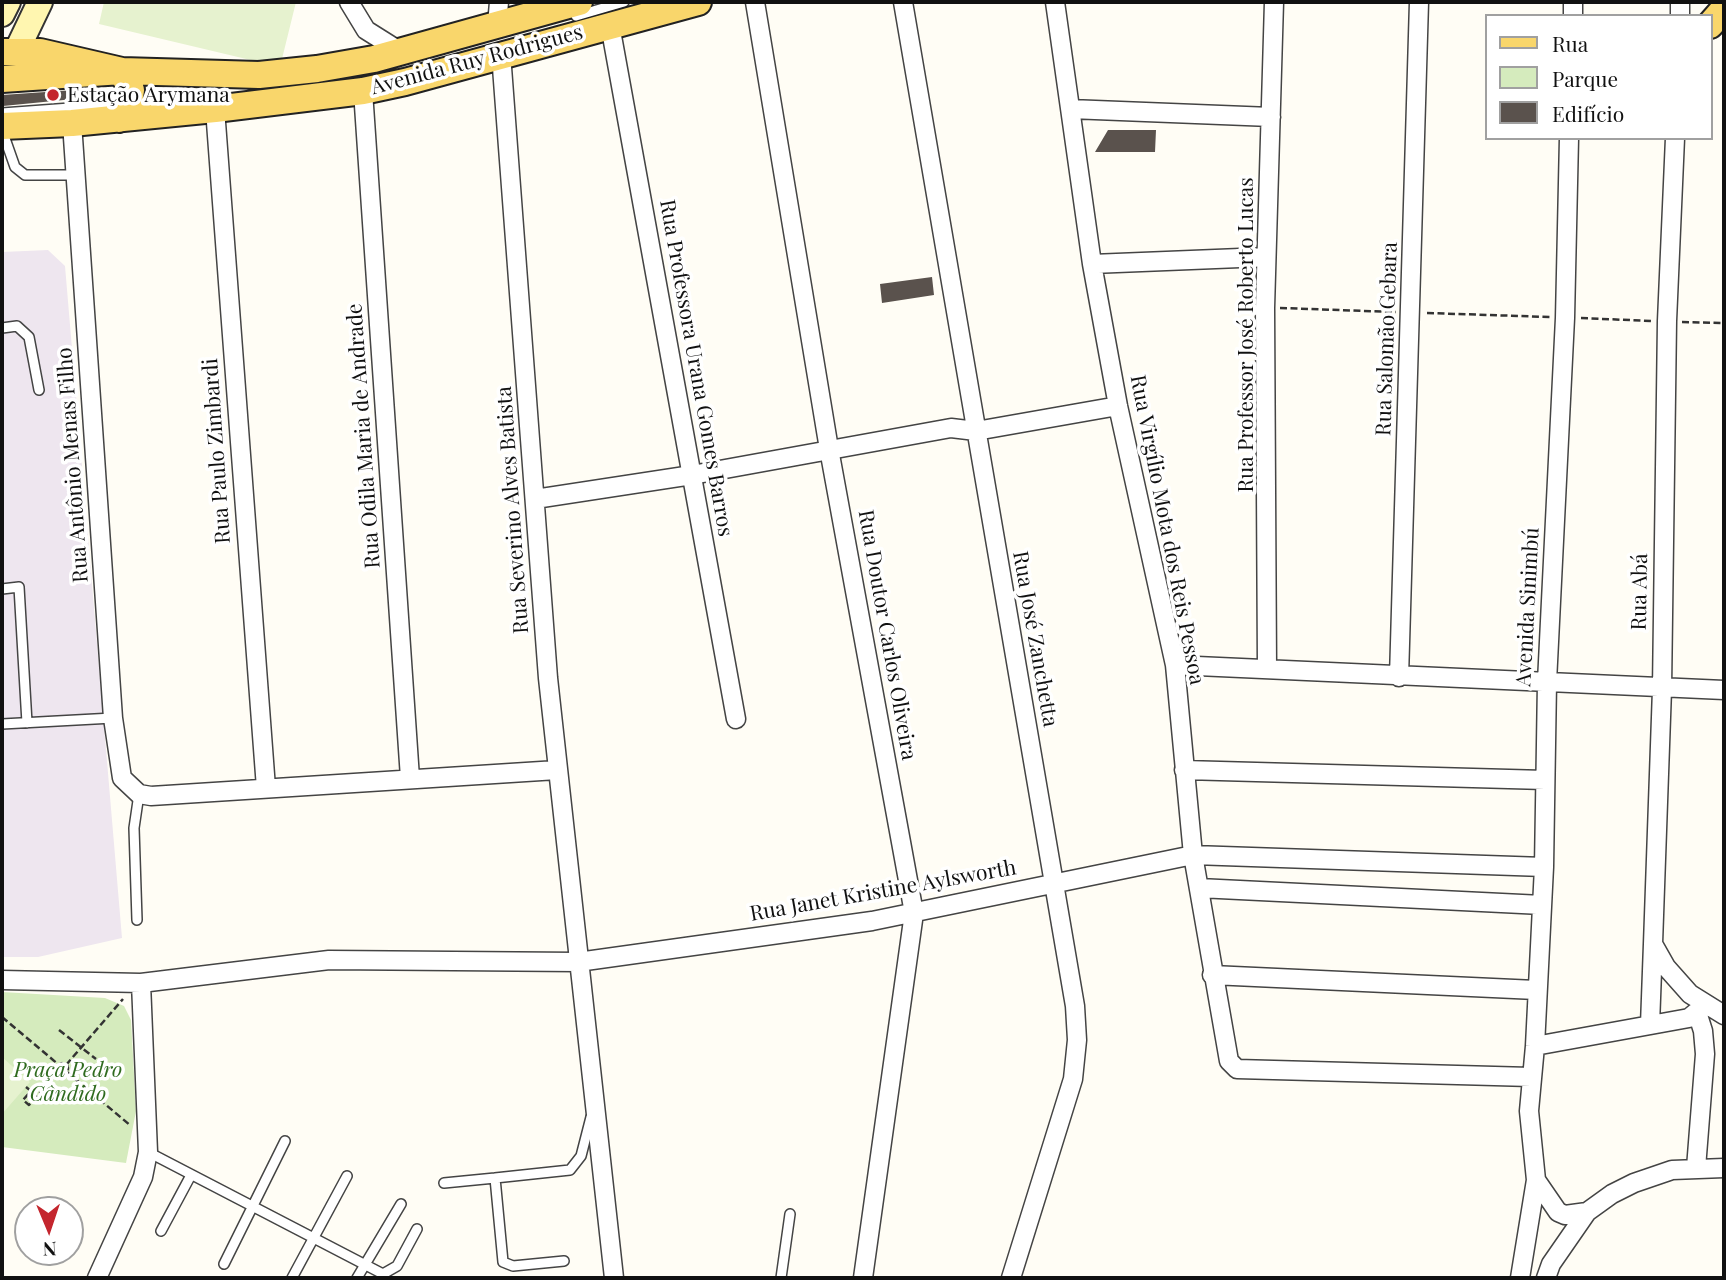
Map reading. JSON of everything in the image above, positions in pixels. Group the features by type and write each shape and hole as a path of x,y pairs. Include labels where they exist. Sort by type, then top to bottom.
{"main road":[{"path":"2,14 8,2"},
{"path":"40,2 9,51 125,93"},
{"name":"Avenida Ruy Rodrigues","path":"2,79 212,102 363,90 405,82 499,32 610,25 698,2"},
{"path":"1712,23 1724,9"},
{"name":"Avenida Ruy Rodrigues","path":"2,128 72,123 125,93 400,58 570,11"}],"street":[{"path":"349,2 366,30 400,58"},
{"name":"Rua Doutor Carlos Oliveira","path":"755,2 829,449 914,913 863,1278"},
{"name":"Rua José Zanchetta","path":"903,2 1075,1006 1077,1041 1073,1079 1012,1278"},
{"name":"Rua Virgílio Mota dos Reis Pessoa","path":"1055,2 1092,264 1118,406 1175,665 1194,855 1212,975 1232,1066 1251,1069 1531,1077"},
{"name":"Rua Professor José Roberto Lucas","path":"1267,669 1265,257 1274,2"},
{"name":"Rua Salomão Gebara","path":"1399,677 1419,2"},
{"name":"Rua Professora Urana Gomes Barros","path":"610,25 736,719"},
{"name":"Rua Severino Alves Batista","path":"499,32 557,770 614,1278"},
{"name":"Rua Odila Maria de Andrade","path":"363,90 410,778"},
{"name":"Rua Paulo Zimbardi","path":"212,102 265,788"},
{"path":"1070,109 1271,117"},
{"name":"Rua Antônio Menas Filho","path":"72,123 113,719 122,778 139,794"},
{"name":"Avenida Sinimbú","path":"1536,1180 1528,1111 1535,1046 1544,867 1547,682 1564,318 1569,140"},
{"name":"Rua Abá","path":"1650,1025 1662,689 1667,321 1675,140"},
{"path":"1092,264 1265,257"},
{"path":"535,499 692,475 951,428 976,431 1118,406"},
{"path":"1175,665 1724,690"},
{"path":"139,794 151,796 557,770"},
{"path":"1184,770 1545,780"},
{"name":"Rua Janet Kristine Aylsworth","path":"2,980 141,983 329,960 578,962 914,913 1194,855 1544,867"},
{"path":"1199,888 1542,905"},
{"path":"1653,944 1666,967 1702,1008 1724,1015"},
{"path":"1212,975 1536,990"},
{"path":"97,1278 143,1177 148,1152 141,983"},
{"path":"1535,1046 1689,1018 1702,1008"},
{"path":"1696,1168 1705,1054 1702,1008"},
{"path":"1536,1180 1558,1212 1565,1215 1587,1212 1634,1183 1672,1170 1724,1168"},
{"path":"1520,1278 1536,1180"},
{"path":"1549,1271 1587,1212"}],"lane":[{"path":"570,11 624,2"},
{"path":"212,102 364,82 499,32 664,2"},
{"path":"2,89 106,79 125,93"},
{"path":"2,113 125,93"},
{"path":"2,128 15,167 25,175 76,175"},
{"path":"2,328 17,326 29,337 38,390"},
{"path":"2,589 19,587 27,723"},
{"path":"2,724 113,719"},
{"path":"137,920 134,828 139,794"},
{"path":"444,1183 570,1170 581,1156 594,1109"},
{"path":"223,1264 285,1141"},
{"path":"148,1152 383,1273 397,1266 417,1229"},
{"path":"161,1231 191,1175"},
{"path":"292,1278 347,1176"},
{"path":"495,1178 503,1262 513,1266 564,1261"},
{"path":"357,1278 401,1204"},
{"path":"781,1278 790,1214"}],"path":[{"path":"1265,308 1724,323"},
{"path":"2,1017 59,1065 66,1065 124,999"},
{"path":"59,1031 96,1059"},
{"path":"26,1087 31,1091 23,1100 29,1105 59,1072 59,1065"},
{"path":"66,1065 67,1072"},
{"path":"59,1072 67,1072 136,1130"}],"shaded area":[{"path":"48,250 65,266 122,938 38,957 2,957 2,252"}],"green space":[{"path":"104,2 296,2 280,67 99,24"},
{"name":"Praça Pedro Cândido","path":"2,992 105,998 124,1006 131,1020 136,1111 126,1163 2,1147"},
{"path":"2,1057 30,1082 2,1114"}],"building":[{"name":"Estação Arymana","path":"103,88 104,96 3,106 2,95"},
{"path":"1108,130 1156,130 1155,152 1095,152"},
{"path":"932,277 934,295 882,303 880,284"}],"place":[{"name":"Estação Arymana","path":"53,95"}]}
